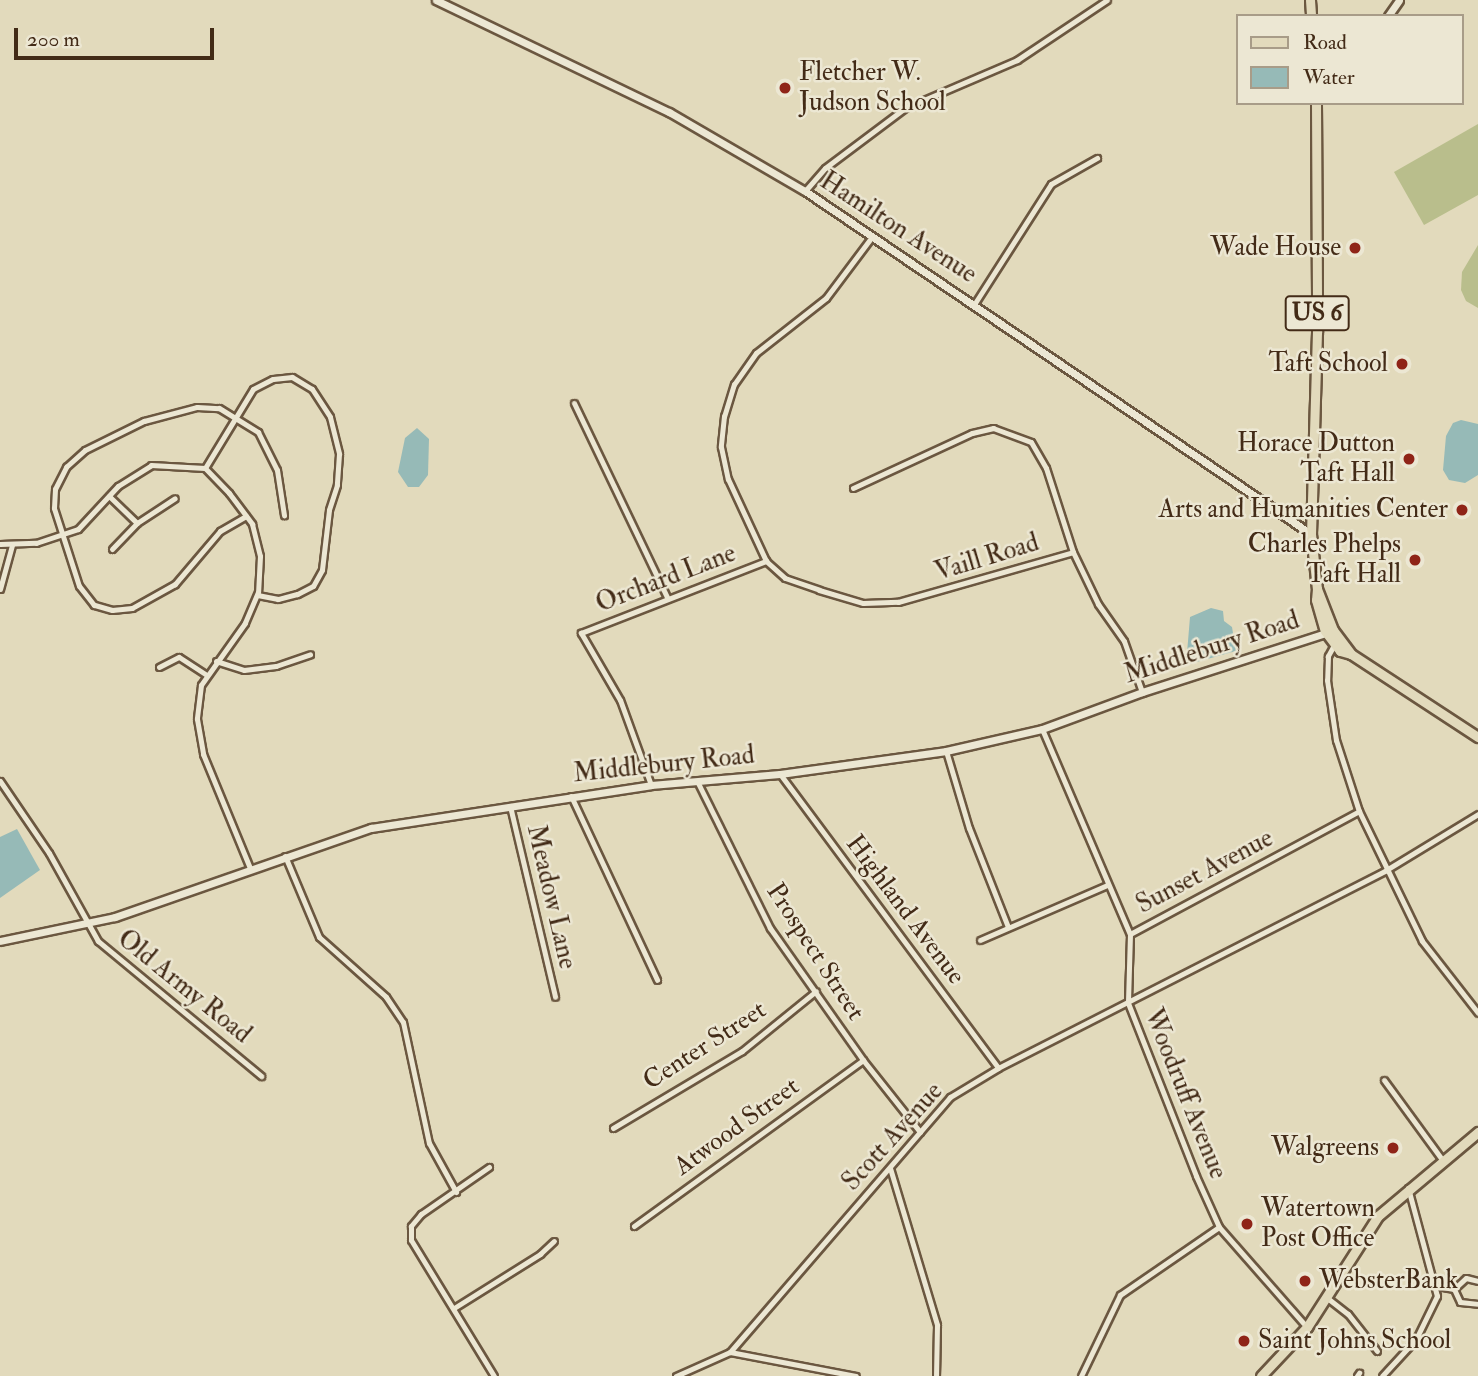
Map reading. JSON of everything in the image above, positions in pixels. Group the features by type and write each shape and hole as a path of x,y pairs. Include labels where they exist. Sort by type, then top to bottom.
{"main road":[{"name":"US 6","path":"1316,105 1317,332 1311,534 1317,589 1334,645 1478,737"},
{"name":"US 6","path":"1329,632 1350,654"},
{"path":"1261,1376 1307,1327 1378,1216 1408,1188 1478,1132"}],"street":[{"name":"Hamilton Avenue","path":"436,0 669,112 805,191 871,239 975,303 1311,534"},
{"path":"805,191 825,167 905,108 1017,60 1107,0"},
{"path":"975,303 1051,184 1097,158"},
{"path":"766,561 728,479 721,447 724,416 734,384 756,353 826,298 871,239"},
{"path":"205,468 253,389 273,379 292,377 312,389 330,417 339,454 322,570 313,586 278,598 257,595"},
{"path":"574,403 667,597"},
{"path":"246,516 220,531 175,584 151,600 122,609 94,605 79,586 60,535 54,508 55,489 65,467 85,450 144,421 197,408 219,408 237,416 270,449 284,515"},
{"path":"853,488 972,433 993,428 1014,433 1031,442 1046,468 1073,552"},
{"path":"0,544 12,545 78,529 109,496 151,465 205,468 246,516 260,556 257,595 245,623 201,685 197,719 203,754 250,868"},
{"path":"109,496 137,523"},
{"path":"113,549 137,523 175,498"},
{"path":"0,589 12,545"},
{"name":"Vaill Road","path":"766,561 785,578 819,590 863,603 898,602 1073,552 1098,604 1124,640 1142,692"},
{"name":"Orchard Lane","path":"652,785 620,700 581,633 667,597 766,561"},
{"name":"Middlebury Road","path":"0,941 88,923 371,828 652,785 780,774 946,751 1042,729 1142,692 1329,632"},
{"path":"1334,645 1328,656 1327,680 1334,728 1359,811 1422,941 1478,1013"},
{"path":"216,661 244,670 276,666 310,654"},
{"path":"159,667 178,657 207,675"},
{"path":"1042,729 1130,934"},
{"path":"946,751 969,828 1008,927"},
{"name":"Highland Avenue","path":"780,774 998,1068"},
{"name":"Old Army Road","path":"0,781 49,853 97,941 143,982 261,1076"},
{"name":"Prospect Street","path":"697,781 770,928 863,1060 920,1132"},
{"path":"571,796 657,980"},
{"name":"Meadow Lane","path":"510,806 555,997"},
{"name":"Sunset Avenue","path":"1128,1003 1130,934 1359,811"},
{"name":"Woodruff Avenue","path":"1307,1327 1219,1227 1128,1003 1386,870 1478,814"},
{"path":"285,856 319,937 386,997 403,1023 429,1143 456,1192"},
{"path":"980,940 1107,885"},
{"name":"Center Street","path":"613,1128 742,1051 816,991"},
{"name":"Scott Avenue","path":"730,1352 950,1097 998,1068 1128,1003"},
{"name":"Atwood Street","path":"634,1226 863,1060"},
{"path":"1384,1080 1443,1161"},
{"path":"489,1167 411,1226 411,1240 494,1376"},
{"path":"890,1168 937,1325 936,1376"},
{"path":"1382,1376 1427,1322 1437,1286 1408,1188"},
{"path":"1082,1376 1120,1294 1219,1227"},
{"path":"454,1308 554,1241"},
{"path":"1454,1289 1466,1278 1478,1280"},
{"path":"1437,1286 1454,1289"},
{"path":"1454,1289 1460,1303 1478,1304"},
{"path":"1326,1297 1348,1314 1377,1351"},
{"path":"676,1376 730,1352 856,1376"}],"green space":[{"path":"1478,124 1478,195 1424,225 1394,172"},
{"path":"1478,245 1478,308 1466,301 1461,290 1462,272"}],"water":[{"path":"1461,420 1478,424 1478,475 1465,483 1449,480 1443,470 1446,436 1453,423"},
{"path":"417,428 429,439 428,475 419,487 408,487 398,472 405,438"},
{"path":"1211,608 1223,611 1224,621 1232,627 1236,651 1186,665 1190,617"},
{"path":"17,829 40,870 0,898 0,837"}],"place":[{"name":"Fletcher W. Judson School","path":"785,88"},
{"name":"Wade House","path":"1355,248"},
{"name":"Taft School","path":"1402,364"},
{"name":"Horace Dutton Taft Hall","path":"1409,459"},
{"name":"Arts and Humanities Center","path":"1462,510"},
{"name":"Charles Phelps Taft Hall","path":"1415,560"},
{"name":"Walgreens","path":"1393,1148"},
{"name":"Watertown Post Office","path":"1247,1224"},
{"name":"WebsterBank","path":"1305,1281"},
{"name":"Saint Johns School","path":"1244,1341"}]}
